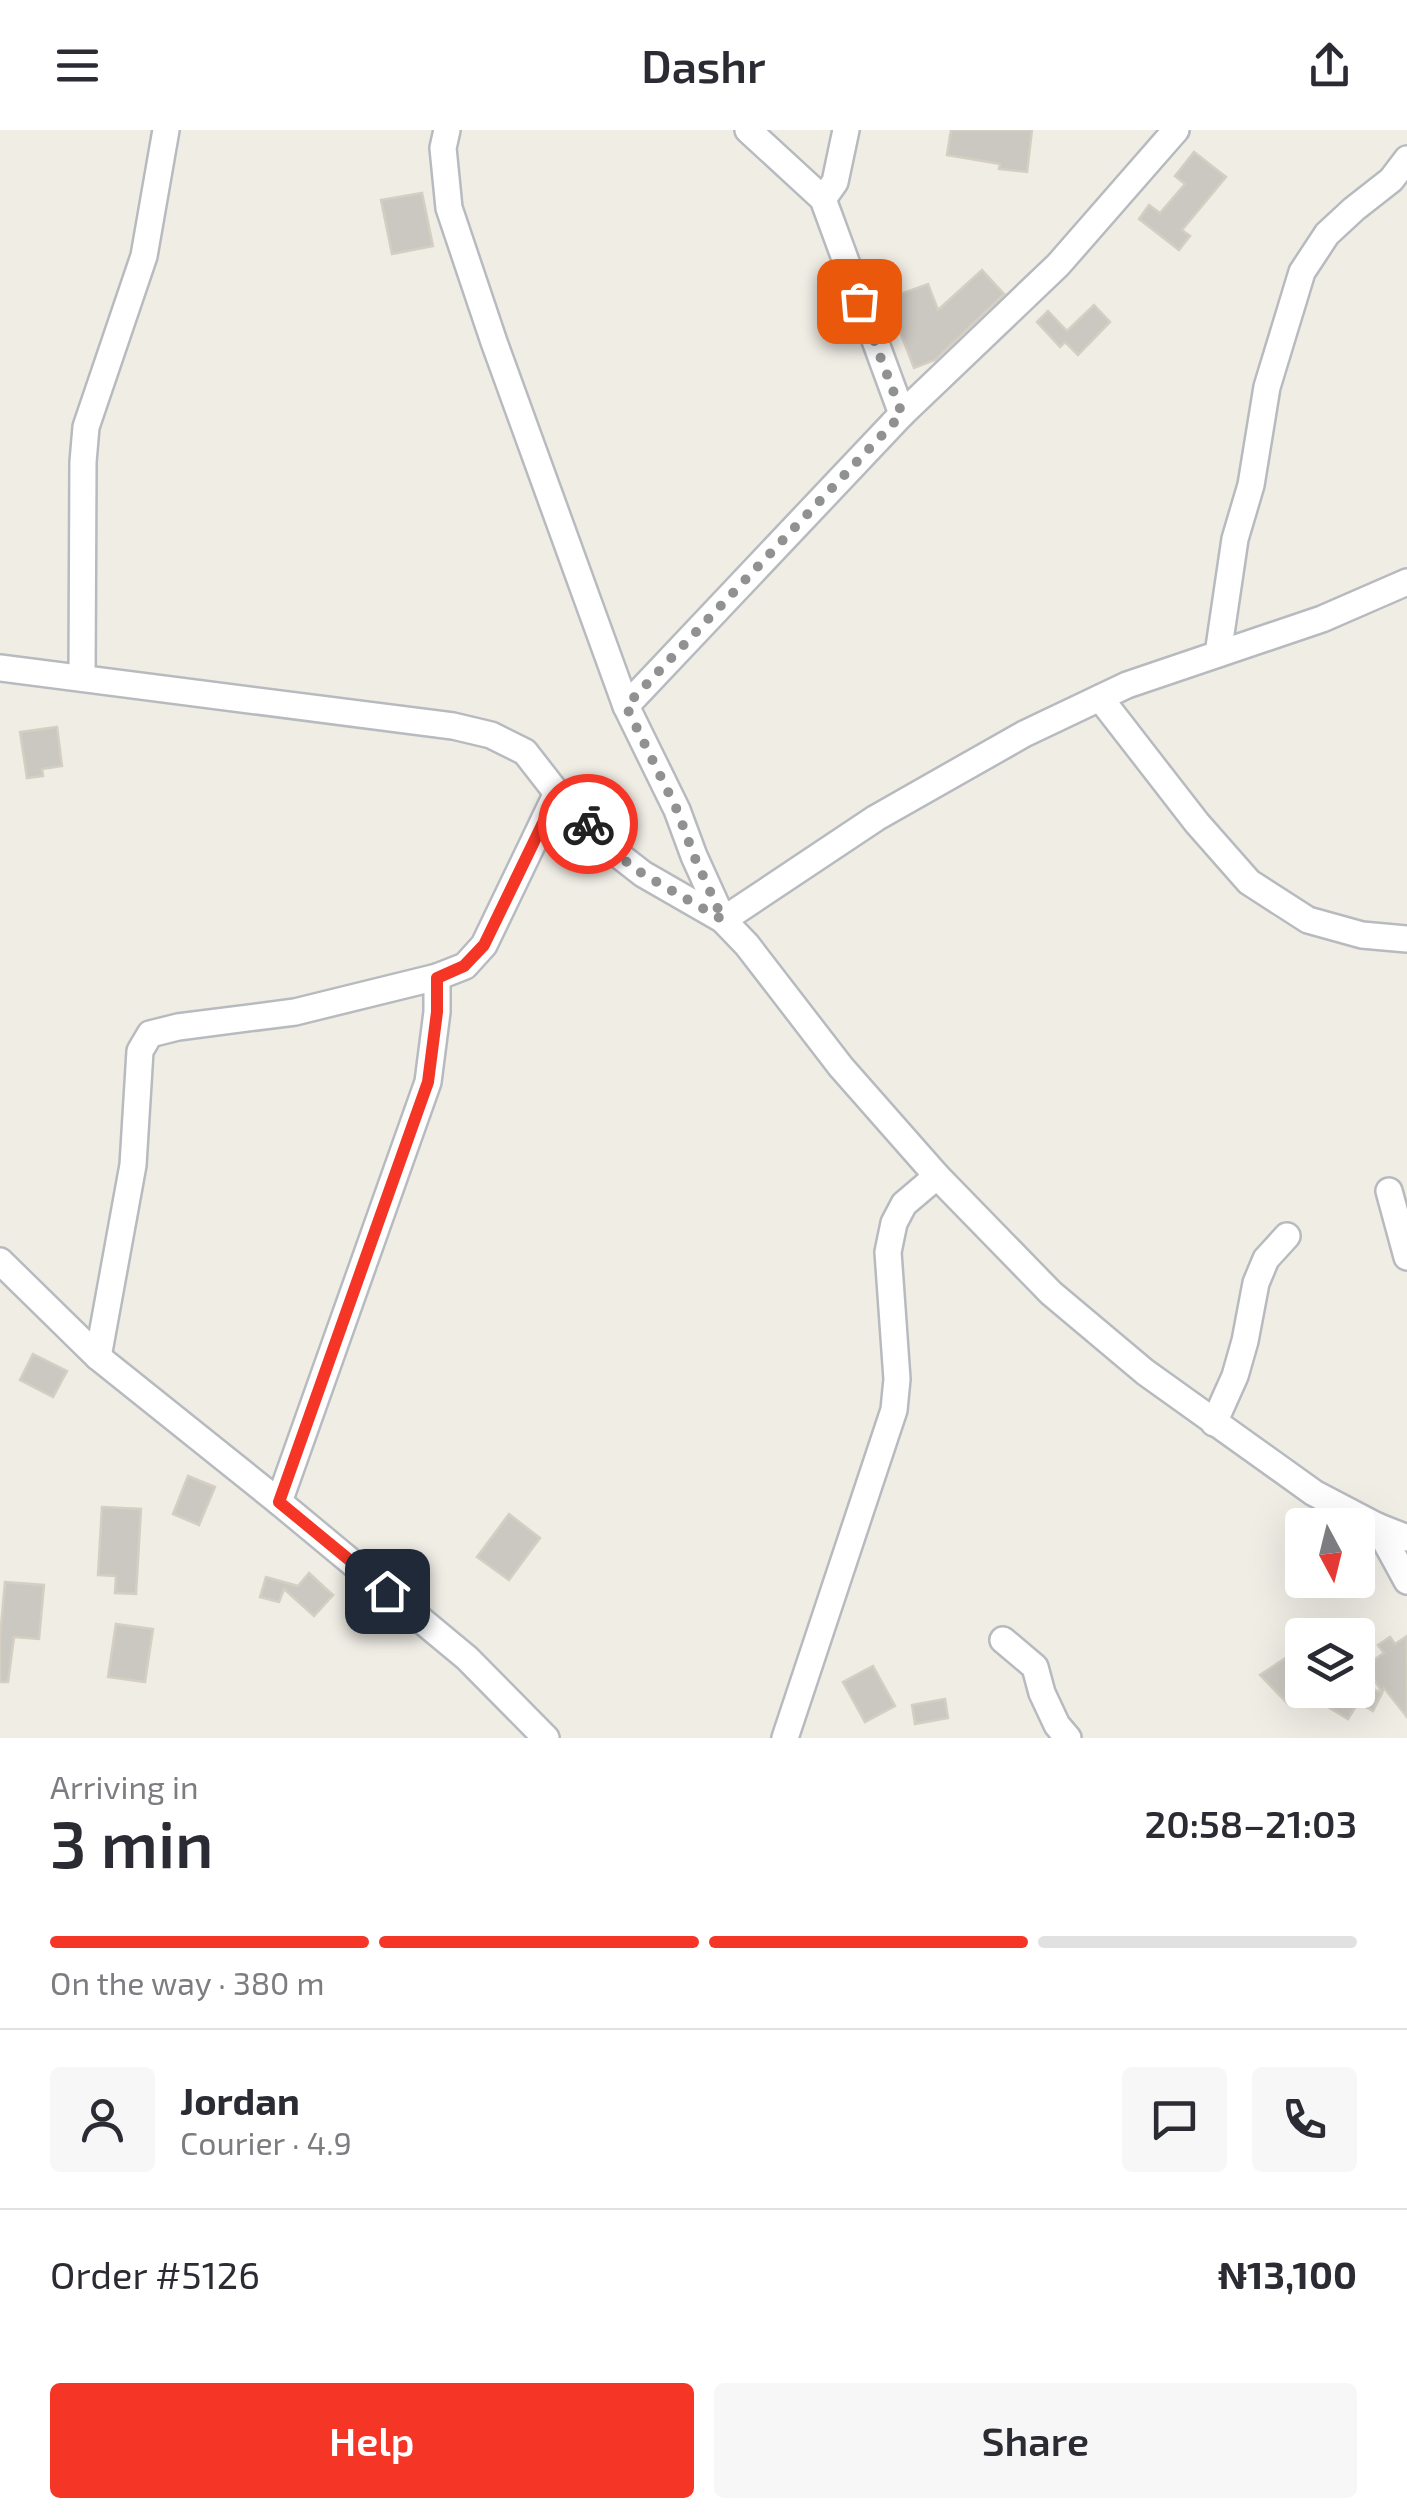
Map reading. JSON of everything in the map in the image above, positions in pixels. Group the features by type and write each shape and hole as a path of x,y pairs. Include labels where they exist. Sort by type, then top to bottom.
{"street":[{"path":"82,678 86,428 144,256 166,130"},
{"path":"448,130 443,148 449,208 494,342 626,706 677,810 723,920"},
{"path":"748,130 822,199 902,414"},
{"path":"822,199 835,182 846,130"},
{"path":"626,706 902,414 1058,266 1176,130"},
{"path":"1218,654 1234,538 1250,485 1267,387 1302,272 1326,234 1392,180 1407,159"},
{"path":"723,920 876,818 1024,734 1127,685 1322,618 1407,582"},
{"path":"0,668 452,726 491,735 525,752 616,854 723,920 841,1067 937,1176 1052,1293 1145,1372 1214,1423 1314,1492 1407,1538"},
{"path":"1100,698 1197,823 1249,882 1308,920 1362,934 1407,940"},
{"path":"98,1357 132,1165 140,1051 150,1034 295,1012 437,978 464,966 484,945 558,792"},
{"path":"279,1502 428,1082 437,978"},
{"path":"785,1738 894,1410 896,1379 888,1252 894,1223 904,1204 937,1176"},
{"path":"1389,1191 1407,1257"},
{"path":"1214,1423 1245,1341 1256,1284 1266,1259 1287,1236"},
{"path":"0,1261 98,1357 467,1658 546,1738"},
{"path":"1377,1526 1407,1581"},
{"path":"1003,1640 1035,1667 1042,1693 1068,1738"}],"building":[{"path":"951,130 1032,130 1027,172 947,155"},
{"path":"1194,152 1226,177 1182,230 1190,236 1179,250 1139,219 1149,205 1160,213 1185,184 1175,176"},
{"path":"422,193 433,246 392,254 381,200"},
{"path":"982,270 1004,294 935,360 914,368 887,299 928,284 938,310"},
{"path":"1094,305 1110,322 1078,355 1065,342 1060,347 1037,322 1048,311 1067,331"},
{"path":"57,727 62,766 42,769 43,776 27,778 20,732"},
{"path":"33,1354 67,1371 53,1397 20,1380"},
{"path":"188,1476 215,1487 199,1525 173,1514"},
{"path":"102,1507 141,1509 136,1594 115,1593 116,1576 98,1575"},
{"path":"509,1514 540,1538 509,1580 477,1557"},
{"path":"309,1573 333,1595 314,1616 284,1589 279,1602 260,1597 266,1577 298,1586"},
{"path":"5,1582 44,1585 39,1639 14,1637 8,1682 0,1682 0,1638"},
{"path":"116,1624 153,1629 145,1682 108,1677"},
{"path":"1407,1636 1407,1717 1375,1681 1375,1659 1384,1653 1378,1645 1390,1637 1395,1644"},
{"path":"1285,1658 1285,1701 1260,1675"},
{"path":"873,1666 895,1706 865,1722 843,1682"},
{"path":"945,1699 948,1718 915,1724 912,1705"},
{"path":"1330,1708 1355,1708 1348,1719"}],"way so far":[{"path":"588,824 616,854 643,874 723,920 677,810 626,706 902,414 859,301"}],"route":[{"path":"387,1591 279,1502 428,1082 437,978 464,966 484,945 558,792 588,824"}]}
